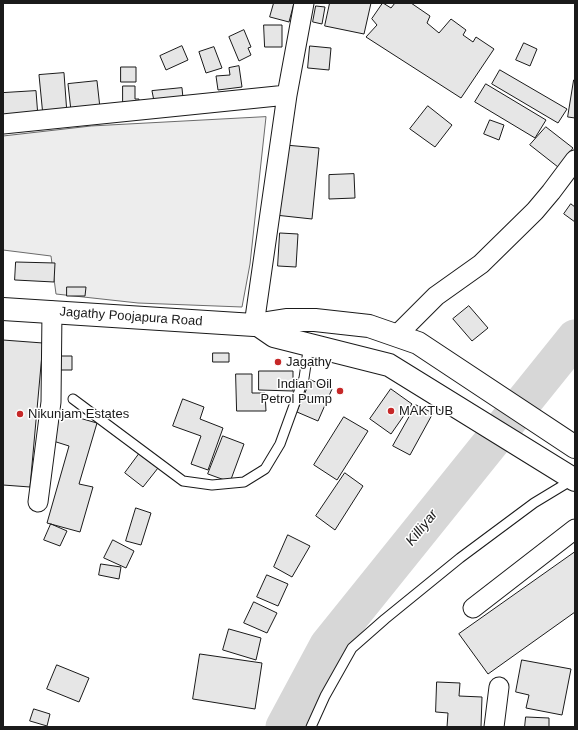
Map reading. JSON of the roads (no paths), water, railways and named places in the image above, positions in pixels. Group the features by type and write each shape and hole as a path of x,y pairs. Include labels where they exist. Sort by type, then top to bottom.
{"main road":[{"name":"Jagathy Poojapura Road","path":"3,309 256,325 286,320 315,320 369,326 418,343 575,447"},
{"path":"256,325 274,336 389,365 570,478"}],"street":[{"path":"256,325 287,95 304,3"},
{"path":"3,124 287,95"},
{"path":"397,335 436,296 486,259 535,211 575,160"},
{"path":"38,502 51,402 52,311"},
{"path":"473,608 575,529"},
{"path":"494,727 499,687"}],"lane":[{"path":"73,399 183,481 212,485 244,482 265,469 280,444 304,378 309,344"},
{"path":"311,727 325,696 352,648 384,619 460,558 570,478"}],"waterway":[{"name":"Killiyar","path":"284,727 328,645 575,338"}],"place":[{"name":"Jagathy","path":"278,362"},
{"name":"Indian Oil Petrol Pump","path":"340,391"},
{"name":"MAKTUB","path":"391,411"},
{"name":"Nikunjam Estates","path":"20,414"}]}
